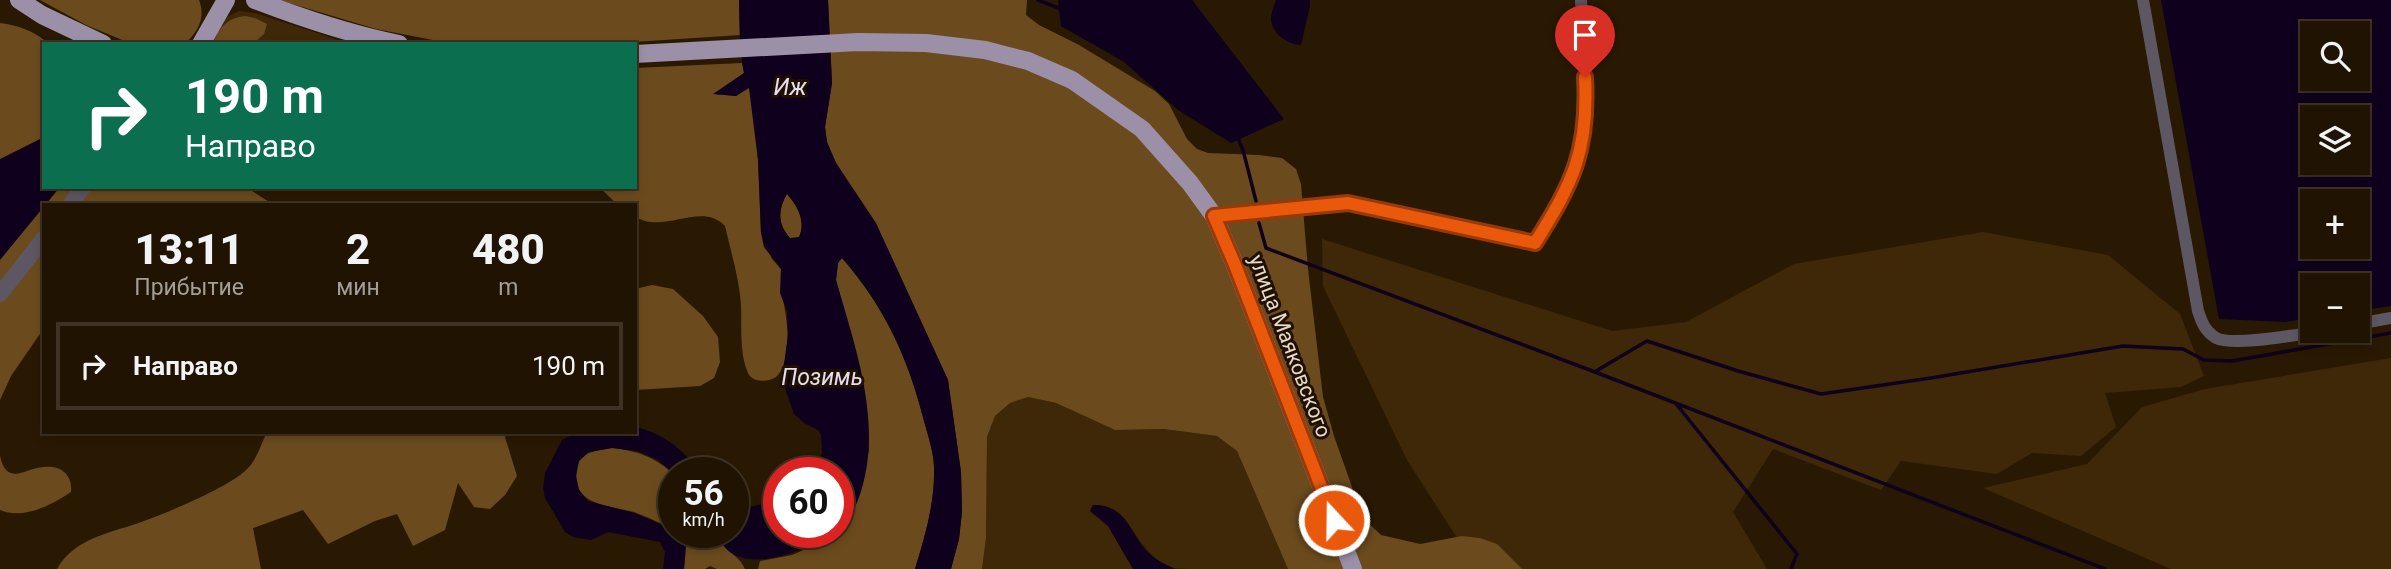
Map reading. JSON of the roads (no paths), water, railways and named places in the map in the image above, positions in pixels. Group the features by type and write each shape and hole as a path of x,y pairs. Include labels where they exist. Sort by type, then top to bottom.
{"main road":[{"path":"19,0 42,15 99,42"},
{"path":"202,42 226,0"},
{"path":"255,0 299,17 390,42"},
{"name":"улица Маяковского","path":"637,54 858,42 926,43 975,48 1028,61 1072,80 1142,128 1190,183 1214,216 1353,569"}],"street":[{"path":"1214,216 1348,203 1535,243 1572,178 1584,142 1587,105 1581,0"},
{"path":"2143,0 2198,311 2205,329 2219,340 2300,334"},
{"path":"71,203 81,189"},
{"path":"0,294 42,241"},
{"path":"2370,322 2391,318"}],"water":[{"path":"739,0 828,0 832,83 825,127 827,142 836,163 876,223 948,380 961,472 962,512 959,539 951,569 915,569 933,494 934,462 931,445 918,398 893,334 871,295 842,258 838,263 836,280 859,361 868,417 866,473 854,508 854,457 821,457 821,435 818,430 794,414 782,380 788,334 787,311 780,293 781,269 764,247 761,233 758,160 749,88 736,96 713,94 744,73 740,49","holes":["787,194 797,209 801,231 799,237 790,238 780,216"]},
{"path":"1058,0 1192,0 1284,119 1231,143 1178,110 1124,62 1061,26"},
{"path":"1276,0 1310,0 1301,45 1285,40 1273,28 1271,17"},
{"path":"2161,0 2391,0 2391,306 2370,309 2370,273 2300,273 2300,320 2285,322 2219,319"},
{"path":"42,138 42,189 58,189 47,203 42,203 42,209 0,260 0,159"},
{"path":"637,428 655,433 687,457 658,457 658,460 637,451 612,448 589,452 579,461 576,476 579,490 588,501 634,513 658,523 658,542 608,532 591,540 573,537 565,532 545,498 545,473 562,440 574,434 637,434"},
{"path":"763,504 763,548 805,548 773,558 746,559 734,555 726,548 749,548 749,507"},
{"path":"1093,505 1105,506 1121,515 1150,554 1175,569 1133,569 1108,526 1090,511"},
{"path":"663,548 686,548 684,569 663,569"}],"waterway":[{"path":"1038,0 1061,9"},
{"path":"1237,136 1256,201"},
{"path":"1259,223 1266,248 2105,569"},
{"path":"1596,371 1647,341 1738,371 1821,394 2123,346 2183,349 2204,360 2232,361 2391,333"},
{"path":"1677,405 1797,554 1791,569"}],"water label":[{"name":"Иж","path":"790,87"},
{"name":"Позимь","path":"822,377"}]}
